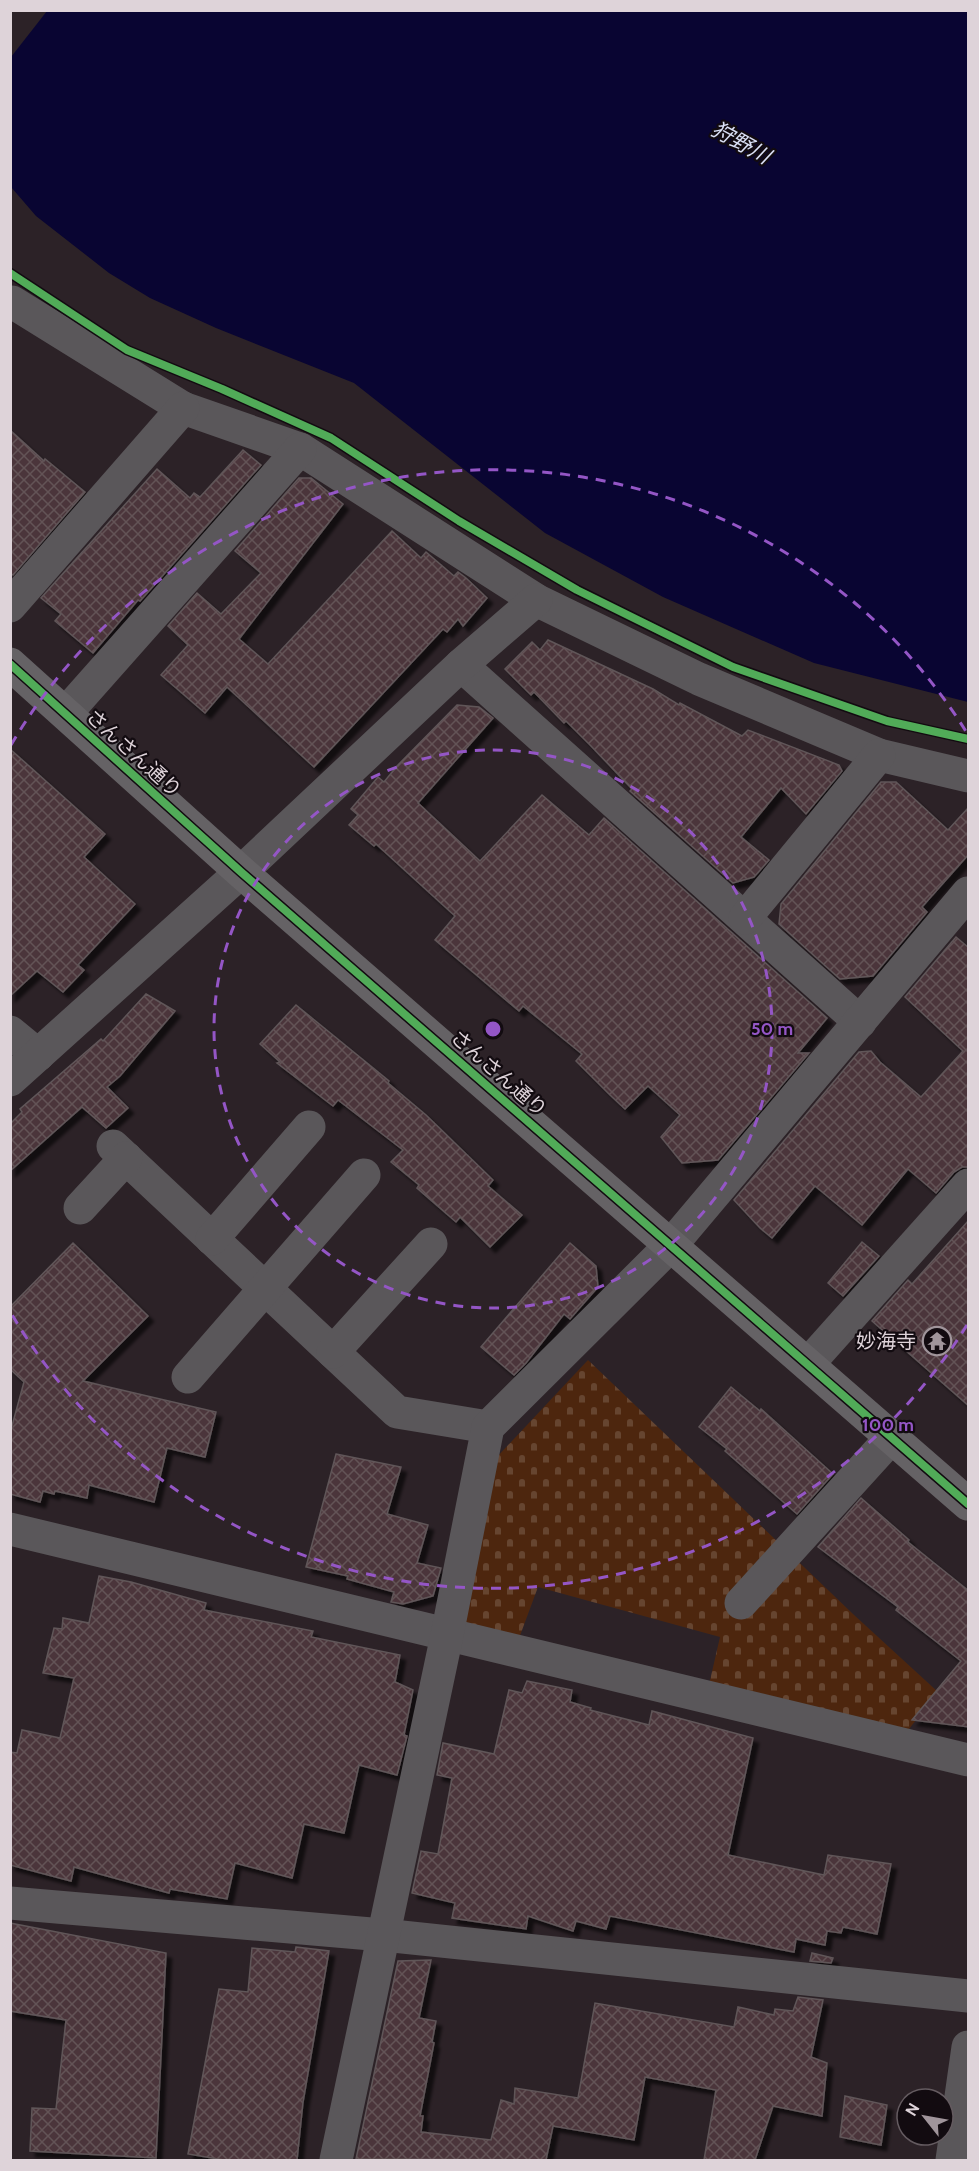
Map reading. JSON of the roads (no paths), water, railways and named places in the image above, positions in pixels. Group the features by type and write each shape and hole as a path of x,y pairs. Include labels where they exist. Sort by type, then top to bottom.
{"main road":[{"name":"さんさん通り","path":"10,664 241,872 969,1504"}],"street":[{"path":"12,302 183,408 300,449 536,600 699,679 879,755 969,776"},
{"path":"10,606 183,408"},
{"path":"66,713 300,449"},
{"path":"10,1080 241,872 461,665 536,600"},
{"path":"461,665 860,1022"},
{"path":"745,918 879,755"},
{"path":"336,2160 447,1635 488,1427 672,1244 969,893"},
{"path":"10,1032 38,1055"},
{"path":"212,1239 309,1127"},
{"path":"80,1208 120,1152 397,1412 488,1427"},
{"path":"188,1377 364,1175"},
{"path":"808,1364 969,1185"},
{"path":"333,1352 431,1244"},
{"path":"741,1603 892,1437"},
{"path":"10,1529 969,1760"},
{"path":"10,1903 383,1935 969,1996"},
{"path":"952,2160 969,2047"}],"water":[{"name":"狩野川","path":"10,11 968,11 968,702 814,663 663,597 545,533 354,383 216,328 150,298 109,273 36,216 11,187"}],"place":[{"name":"妙海寺","path":"937,1341"}]}
